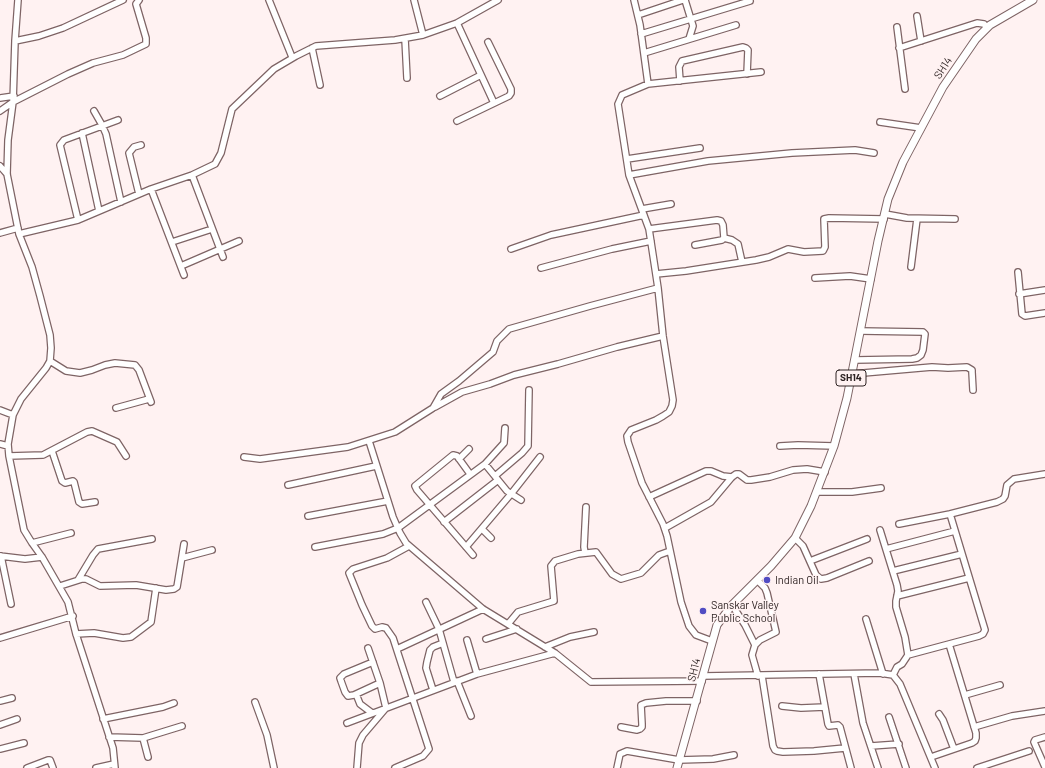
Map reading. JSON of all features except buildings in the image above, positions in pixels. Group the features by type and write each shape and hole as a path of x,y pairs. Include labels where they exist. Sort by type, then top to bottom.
{"main road":[{"name":"SH14","path":"677,768 697,701 717,625 732,605 787,549 795,538 803,524 825,472 840,427 884,217 892,188 903,162 943,87 976,39 987,28 1033,0"}],"street":[{"path":"18,0 14,41 14,99 8,140 7,174 18,232 32,267 50,335 51,348 50,361 21,398 13,416 8,446 9,456 24,530 60,586 68,602 73,616 76,634 113,748 114,766 96,768"},
{"path":"14,41 38,36 63,28 123,0"},
{"path":"0,111 14,99 68,74 93,63 123,55 146,44 146,38 136,4 139,0"},
{"path":"269,0 292,57"},
{"path":"414,0 422,35"},
{"path":"0,233 18,232 78,220 151,188 192,175 215,164 218,159 232,109 274,69 292,57 316,46 405,39 422,35 457,23 498,0"},
{"path":"634,0 638,15 648,84"},
{"path":"638,15 684,0 691,19 693,30 689,39"},
{"path":"641,34 750,1"},
{"path":"917,16 921,41"},
{"path":"899,48 977,22 984,24 987,28"},
{"path":"457,23 494,103"},
{"path":"644,53 736,25"},
{"path":"897,27 904,89"},
{"path":"405,39 407,78"},
{"path":"457,121 509,96 511,93 511,89 488,42"},
{"path":"680,81 679,67 682,61 742,47 748,50 747,74"},
{"path":"312,48 320,85"},
{"path":"712,641 696,635 688,626 664,528 636,470 628,442 627,436 630,430 663,416 672,406 673,400 649,229 629,175 618,104 619,98 626,92 648,84 761,72"},
{"path":"440,96 481,75"},
{"path":"0,98 14,99"},
{"path":"94,111 102,125 121,202"},
{"path":"78,220 60,144 64,140 118,120"},
{"path":"880,122 921,128"},
{"path":"82,133 99,211"},
{"path":"140,194 129,153 134,147 141,146"},
{"path":"627,159 700,148"},
{"path":"629,175 708,162 792,153 854,150 874,154"},
{"path":"0,166 7,174"},
{"path":"192,175 223,257"},
{"path":"151,188 184,275"},
{"path":"642,209 671,204"},
{"path":"511,249 551,235 644,215"},
{"path":"656,274 686,271 769,257 788,249 804,252 823,251 825,247 823,223 826,218 884,217 955,219"},
{"path":"911,267 917,219"},
{"path":"649,229 717,220 723,223 724,238"},
{"path":"172,242 212,229"},
{"path":"695,245 719,241 724,238 736,241 742,262"},
{"path":"181,266 239,241"},
{"path":"541,268 612,249 651,241"},
{"path":"1018,272 1021,312 1023,316 1045,313"},
{"path":"815,278 850,276 871,279"},
{"path":"433,408 441,394 493,352 497,341 509,329 658,288"},
{"path":"1019,294 1045,290"},
{"path":"855,360 912,359 921,355 923,350 925,334 923,332 861,331"},
{"path":"244,457 260,459 348,447 369,441 396,432 433,408 462,392 514,375 663,336"},
{"path":"50,361 66,371 80,373 115,363 135,365 150,401 116,408"},
{"path":"852,374 932,367 967,367 972,370 973,390"},
{"path":"444,522 496,478 528,446 529,390"},
{"path":"0,410 13,416"},
{"path":"315,547 383,534 398,528 485,464 504,443 505,428"},
{"path":"9,456 38,456 52,452 86,432 92,431 117,442 126,456"},
{"path":"369,441 376,466 400,534 410,546 483,609 555,653 591,682 819,674 894,675"},
{"path":"0,444 8,446"},
{"path":"780,446 834,446"},
{"path":"458,459 469,449"},
{"path":"52,452 62,481 65,483 74,482 79,502 82,504 95,502"},
{"path":"470,474 455,455 451,456 415,486 429,505 473,555"},
{"path":"466,547 540,457"},
{"path":"485,464 511,494 521,500"},
{"path":"288,485 376,466"},
{"path":"664,528 711,502 736,474 739,474 747,480 751,480 770,477 793,470 807,469 825,472"},
{"path":"649,497 706,471 732,477"},
{"path":"900,524 950,514 997,502 1005,496 1007,485 1014,480 1045,474"},
{"path":"817,492 852,492 881,488"},
{"path":"308,516 388,501"},
{"path":"585,553 586,507"},
{"path":"908,654 979,636 983,634 985,630 950,514"},
{"path":"482,529 491,538"},
{"path":"880,530 897,585 896,607 905,637 908,654 902,664 897,667 894,675"},
{"path":"886,548 955,531"},
{"path":"32,543 71,533"},
{"path":"795,538 803,546 816,575 821,579 869,561"},
{"path":"78,580 93,554 98,549 152,539"},
{"path":"810,561 867,539"},
{"path":"60,586 86,579 100,586 136,585 168,590 177,587 184,544"},
{"path":"395,768 423,756 429,749 393,638 386,628 382,627 375,629 372,626 359,598 350,573 353,569 375,563 410,546"},
{"path":"182,558 212,550"},
{"path":"508,624 518,612 554,601 552,564 571,556 596,552 612,574 621,579 641,573 658,555 670,551"},
{"path":"893,571 962,554"},
{"path":"11,604 1,556 25,559 42,557"},
{"path":"897,596 969,578"},
{"path":"757,580 765,588 767,593 776,632 760,640 755,645 752,655 760,676 775,750 777,752 808,752 845,748"},
{"path":"76,634 94,633 123,638 131,637 151,622 156,588"},
{"path":"426,602 439,629 455,681 471,716"},
{"path":"732,605 745,625 755,645"},
{"path":"397,649 483,609"},
{"path":"0,638 73,616"},
{"path":"866,620 883,674"},
{"path":"486,639 517,629"},
{"path":"545,647 570,637 594,632"},
{"path":"467,640 477,674"},
{"path":"433,690 426,668 427,662 430,650 433,647 443,644"},
{"path":"931,757 975,741 976,733 949,644"},
{"path":"368,648 380,683 386,708"},
{"path":"347,723 455,681 555,653"},
{"path":"373,662 346,672 340,678 348,696 380,683"},
{"path":"819,674 828,724 829,726 839,725 851,768"},
{"path":"854,674 863,723 878,768"},
{"path":"894,675 900,684 935,768"},
{"path":"965,695 1000,685"},
{"path":"356,694 360,704 372,713"},
{"path":"0,702 12,698"},
{"path":"621,727 637,730 640,729 642,724 641,705 646,703 666,701 697,701"},
{"path":"255,702 268,739 274,768"},
{"path":"103,719 163,707 174,703"},
{"path":"782,706 801,708 825,707"},
{"path":"356,768 360,743 363,735 386,708"},
{"path":"974,727 1012,716 1045,713"},
{"path":"938,714 945,726 954,749"},
{"path":"889,717 906,768"},
{"path":"0,725 18,719"},
{"path":"109,737 143,738 182,726"},
{"path":"1045,737 1035,740 1034,742 1045,767"},
{"path":"143,738 148,757"},
{"path":"0,749 24,743"},
{"path":"871,746 899,744"},
{"path":"618,768 620,754 627,751 679,760 713,759 734,755"},
{"path":"977,768 1029,751"},
{"path":"27,768 50,760 53,768"}],"place":[{"name":"Indian Oil","path":"767,580"},
{"name":"Sanskar Valley Public School","path":"703,611"}]}
